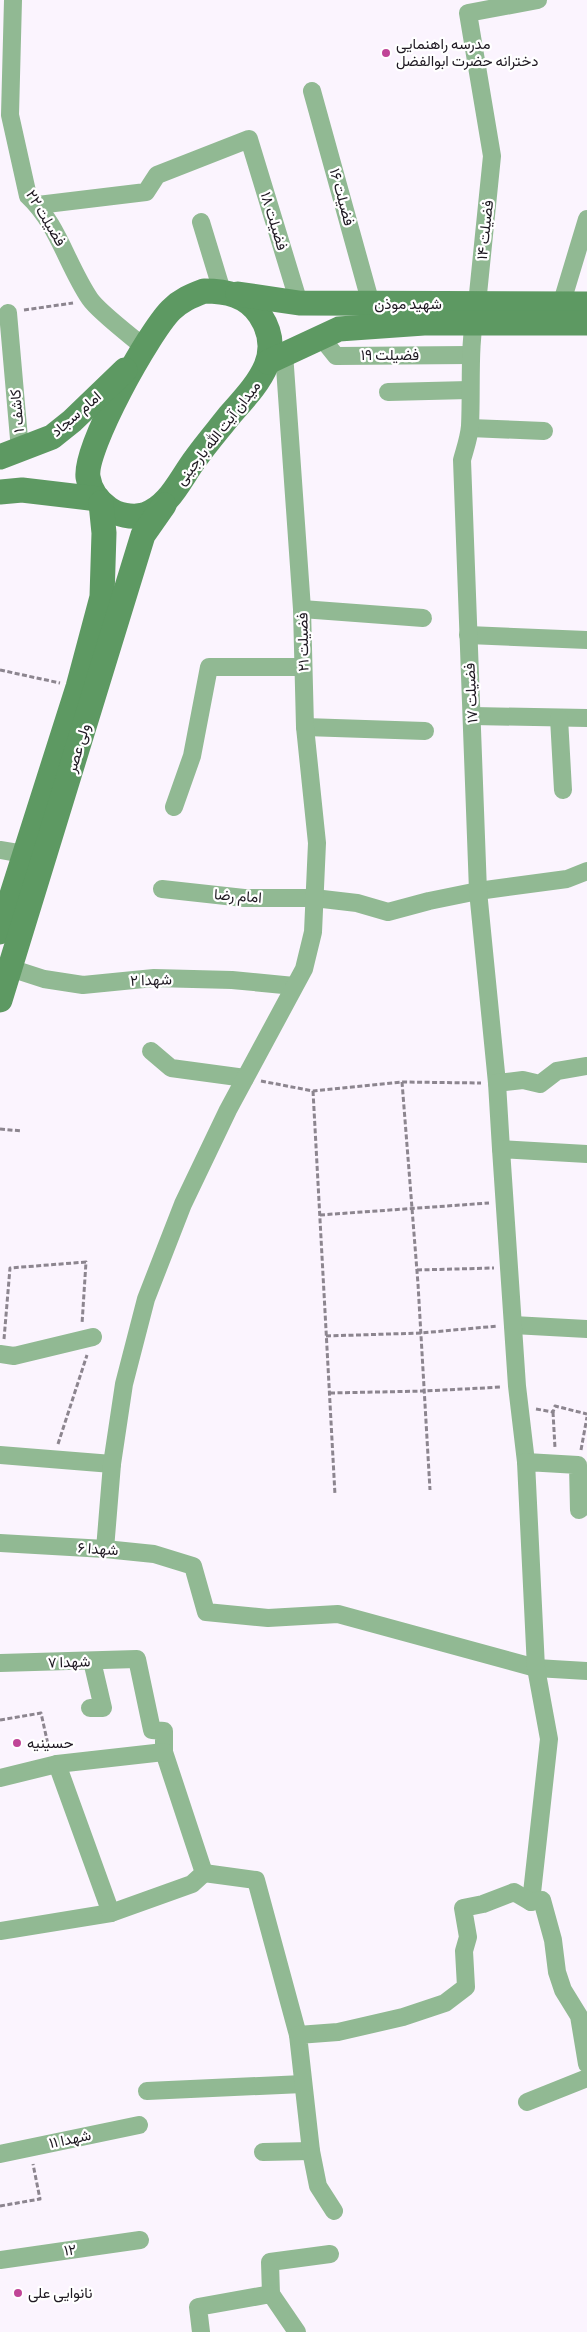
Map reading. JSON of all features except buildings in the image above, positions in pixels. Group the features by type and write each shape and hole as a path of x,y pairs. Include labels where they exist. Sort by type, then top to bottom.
{"main road":[{"path":"99,501 92,492 88,478 88,463 114,405 158,326 171,310 186,298 204,291 226,292"},
{"name":"شهید موذن","path":"226,292 299,303 371,304 474,313 558,314 587,323"},
{"name":"میدان آیت الله بارجینی","path":"99,501 112,512 126,516 141,516 154,511 166,502 196,458 254,388 276,357 270,343 266,324 256,308 240,297 226,292"},
{"name":"شهید موذن","path":"558,314 587,304"},
{"name":"شهید موذن","path":"276,357 339,329 424,323 474,313"},
{"name":"امام سجاد","path":"10,453 52,437 72,421 143,351"},
{"path":"0,492 22,490 99,501"},
{"path":"58,494 76,507 93,525 103,545"},
{"name":"ولی عصر","path":"0,932 12,852 78,687 102,597 103,545 99,501"},
{"name":"ولی عصر","path":"0,1000 5,967 143,535 166,502"}],"street":[{"name":"فضیلت ۲۲","path":"13,0 10,115 28,196 38,205 58,237 90,300 143,351"},
{"path":"467,7 538,0"},
{"name":"فضیلت ۱۴","path":"467,7 492,156 474,313"},
{"name":"فضیلت ۱۶","path":"312,91 371,304"},
{"name":"فضیلت ۱۸","path":"38,205 146,192 157,175 249,139 299,303"},
{"path":"558,314 587,218"},
{"path":"201,222 226,292"},
{"name":"کاشف ۱","path":"8,313 10,453"},
{"name":"فضیلت ۱۷","path":"474,313 470,355 470,428 462,460 478,891 497,1083 517,1386 526,1462 536,1668 549,1739 531,1902"},
{"name":"فضیلت ۱۹","path":"320,336 336,356 470,355"},
{"name":"فضیلت ۲۱","path":"105,1549 112,1464 124,1384 146,1300 183,1204 245,1078 304,969 313,932 317,844 305,727 302,610 276,357"},
{"path":"388,392 470,390"},
{"path":"470,428 544,431"},
{"path":"302,610 423,618"},
{"path":"468,635 587,640"},
{"path":"174,807 192,756 209,667 303,667"},
{"path":"473,716 587,718"},
{"path":"560,718 563,790"},
{"path":"305,727 425,731"},
{"name":"امام رضا","path":"162,890 244,898 314,898 357,903 388,912 478,891 558,880 587,871"},
{"name":"شهدا ۲","path":"5,967 44,980 82,985 154,978 232,980 294,986"},
{"path":"151,1050 172,1068 245,1078"},
{"path":"497,1083 523,1080 540,1084 557,1071 587,1066"},
{"path":"501,1149 587,1154"},
{"path":"514,1325 587,1329"},
{"path":"1,1354 14,1356 87,1338"},
{"path":"0,1455 112,1464"},
{"path":"526,1462 578,1465 579,1510 587,1504"},
{"name":"شهدا ۶","path":"0,1544 105,1549 154,1554 193,1566 206,1612 268,1618 338,1614 536,1668"},
{"name":"شهدا ۷","path":"0,1663 137,1659 152,1730 164,1732 164,1752"},
{"path":"90,1708 103,1708 92,1661"},
{"path":"536,1668 587,1671"},
{"path":"0,1778 54,1760 164,1752 198,1879"},
{"path":"54,1760 111,1913"},
{"path":"0,1931 111,1913 198,1879 256,1880 298,2035 311,2151 318,2186 334,2211"},
{"path":"298,2035 338,2032 403,2017 445,2003 466,1988 464,1951 468,1936 464,1908 483,1904 514,1892 531,1902 542,1900 553,1940 557,1972 563,1990 579,2016 587,2064"},
{"path":"527,2102 587,2078"},
{"path":"147,2092 303,2084"},
{"name":"شهدا ۱۱","path":"0,2154 139,2125"},
{"path":"263,2152 311,2151"},
{"name":"۱۲","path":"0,2260 140,2240"},
{"path":"297,2332 271,2294 270,2262 330,2254"},
{"path":"201,2332 198,2307 271,2294"}],"path":[{"path":"8,313 90,300"},
{"path":"0,670 78,687"},
{"path":"245,1078 313,1090 402,1082 497,1083"},
{"path":"402,1082 417,1270 430,1490"},
{"path":"313,1090 335,1495"},
{"path":"0,1129 22,1131"},
{"path":"320,1214 505,1202"},
{"path":"1,1354 10,1268 86,1262 87,1338 53,1459"},
{"path":"417,1270 509,1267"},
{"path":"326,1336 421,1333 514,1325"},
{"path":"330,1393 425,1391 517,1386"},
{"path":"520,1406 554,1412"},
{"path":"556,1464 555,1406 587,1415 578,1465"},
{"path":"0,1720 41,1713 54,1760"},
{"path":"0,2206 40,2199 29,2148"}],"place":[{"name":"مدرسه راهنمایی دخترانه حضرت ابوالفضل","path":"386,53"},
{"name":"حسینیه","path":"17,1743"},
{"name":"نانوایی علی","path":"18,2293"}]}
